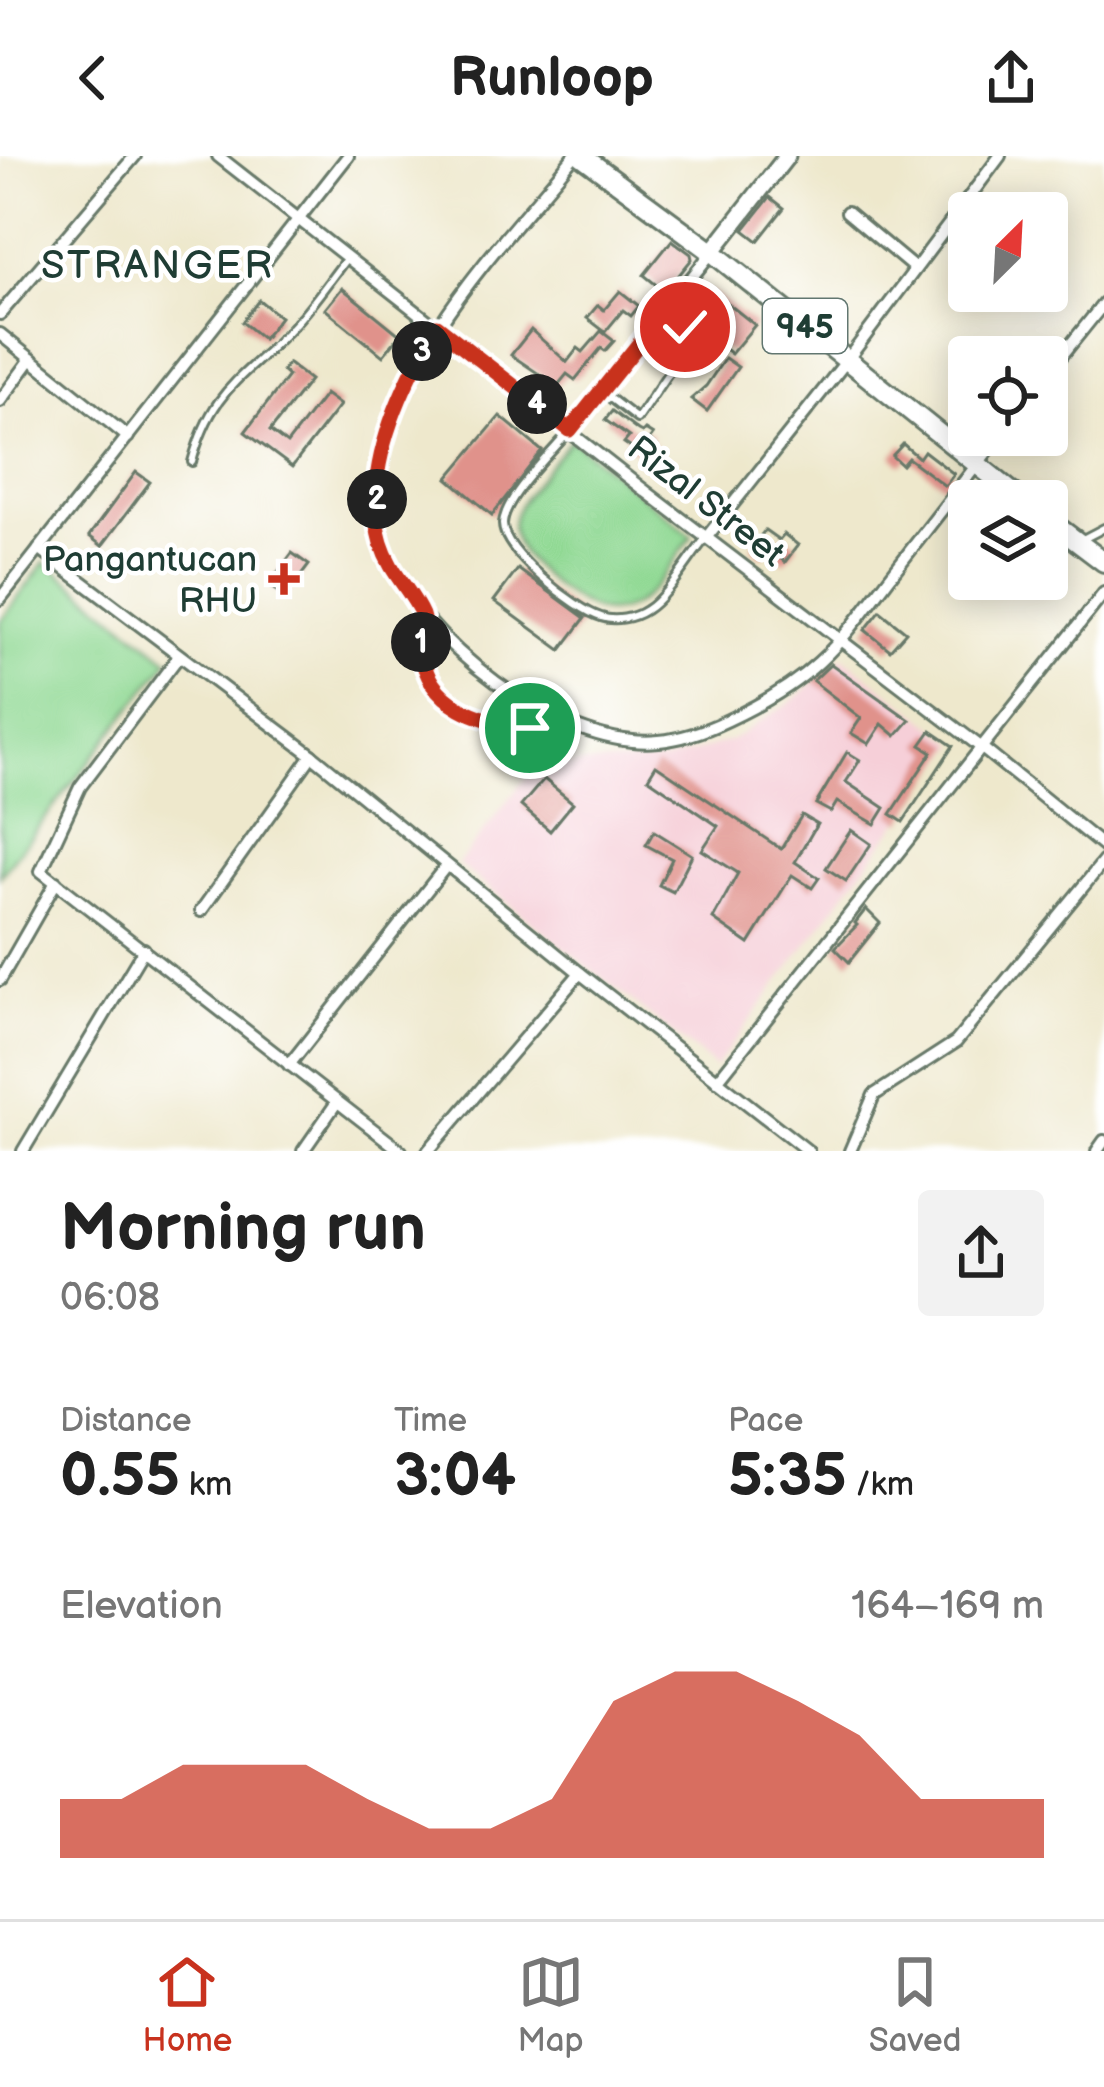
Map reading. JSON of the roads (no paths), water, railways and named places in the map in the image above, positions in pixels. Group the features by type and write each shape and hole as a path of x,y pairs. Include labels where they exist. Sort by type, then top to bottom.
{"main road":[{"name":"945","path":"578,156 712,252 996,480"},
{"path":"1068,535 1104,562"}],"street":[{"path":"0,314 135,156"},
{"name":"Rizal Street","path":"218,156 1104,847"},
{"path":"0,599 348,156"},
{"path":"578,156 437,326 397,405 377,494 381,544 398,580 448,644 494,682 574,724 632,741 658,742 724,722 794,682 841,641 984,456"},
{"path":"570,430 787,156"},
{"path":"706,538 1000,156"},
{"path":"847,212 914,268"},
{"path":"1068,348 1104,304"},
{"path":"0,334 128,437"},
{"path":"0,401 31,359"},
{"path":"39,549 313,755 808,1151"},
{"path":"717,1081 1104,593"},
{"path":"179,656 71,803 41,871 401,1151"},
{"path":"201,911 313,755"},
{"path":"850,1151 874,1095 956,1042 1104,861"},
{"path":"289,1065 446,866"},
{"path":"0,980 56,882"},
{"path":"23,1151 144,949"},
{"path":"428,1151 580,973"},
{"path":"303,1151 337,1102"},
{"path":"1097,1151 1104,1141"}],"lane":[{"path":"192,463 200,430 213,407 248,366 290,329 348,256"},
{"path":"601,391 637,419 685,348 680,314 669,306"},
{"path":"570,430 511,501 503,521 506,541 548,580 593,614 624,619 650,609 706,538"},
{"path":"1078,542 1104,528"},
{"path":"424,617 425,669 447,701 473,716 506,725 552,728 574,724"}],"place":[{"name":"Pangantucan RHU","path":"284,579"}],"district":[{"name":"STRANGER","path":"158,264"}]}
